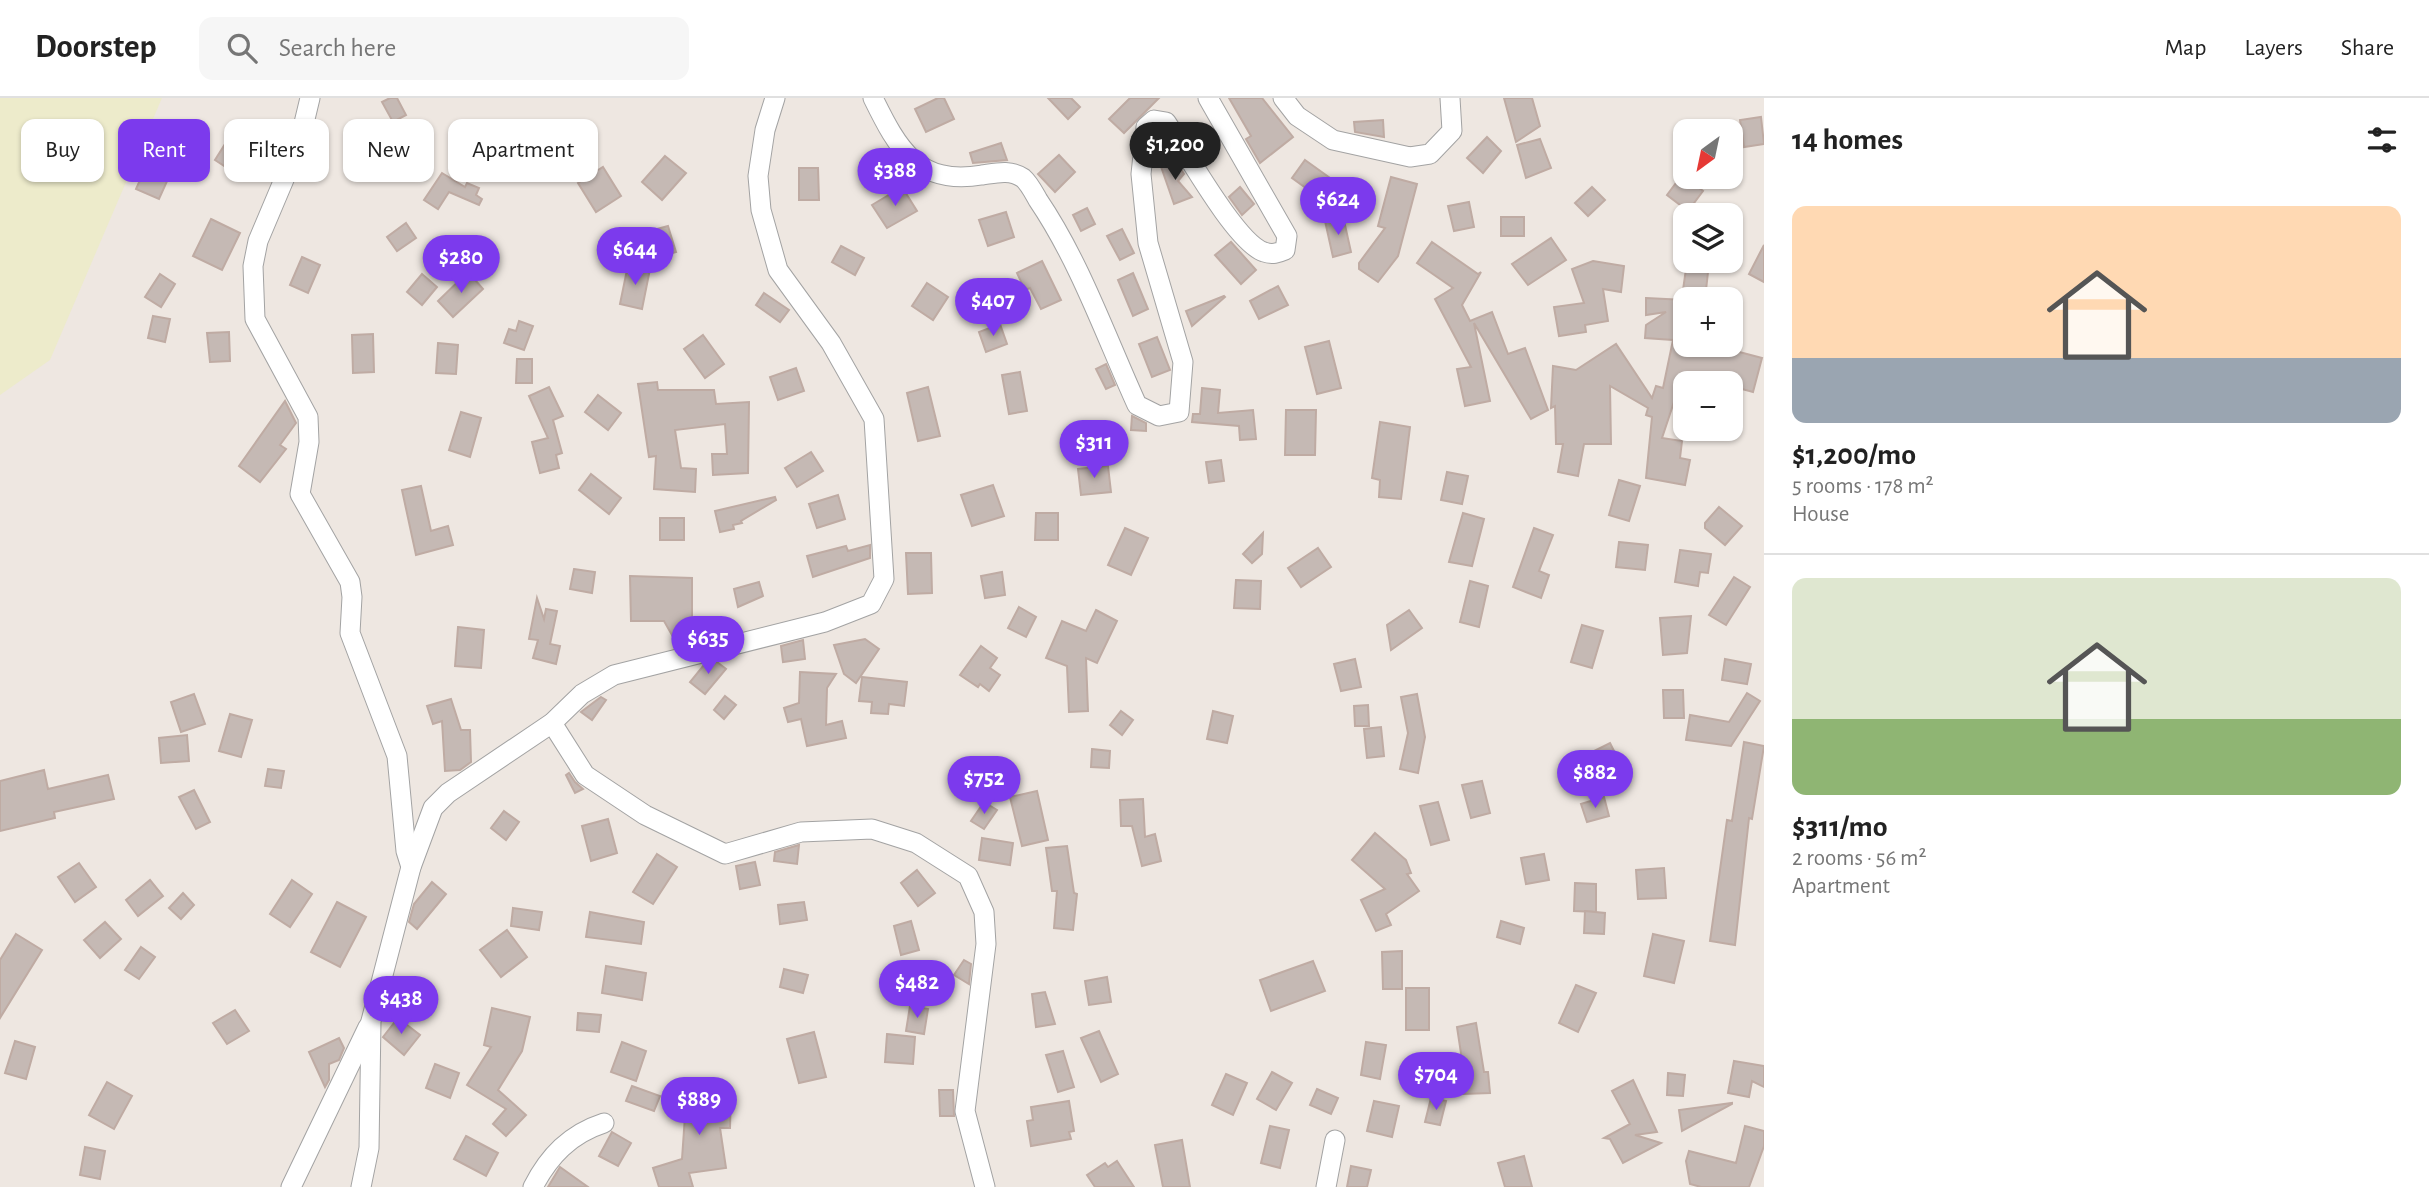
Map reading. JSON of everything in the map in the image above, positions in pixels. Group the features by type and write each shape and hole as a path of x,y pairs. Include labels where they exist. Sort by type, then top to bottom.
{"street":[{"path":"310,98 299,144 258,241 253,266 255,319 308,417 309,442 300,494 350,582 350,633 397,756 406,852 411,867"},
{"path":"291,1187 371,1021 411,867 433,808 448,793 552,723 582,694 614,675 825,622 871,604 884,579 874,419 831,343 778,270 761,210 758,176 765,130 775,98"},
{"path":"873,98 894,140 921,168 951,177 1006,171 1024,178 1057,228 1137,405 1159,416 1179,412 1183,362 1148,243 1141,174 1146,127 1154,120 1166,122 1242,237 1263,252 1275,254 1285,250 1287,236 1208,98"},
{"path":"1283,98 1297,116 1333,140 1410,157 1430,154 1452,131 1450,98"},
{"path":"552,723 585,775 645,815 725,854 801,832 872,829 916,844 968,876 984,912 986,944 965,1111 985,1187"},
{"path":"361,1187 369,1148 371,1021"},
{"path":"533,1187 547,1160 582,1130 604,1123"},
{"path":"1326,1187 1335,1140"}],"shaded area":[{"path":"0,98 162,98 153,119 118,119 118,182 126,182 50,360 0,395"}],"building":[{"path":"397,98 406,115 391,119 382,102"},
{"path":"938,98 944,98 954,119 926,132 915,109"},
{"path":"1048,98 1071,98 1080,107 1068,119"},
{"path":"1130,98 1159,98 1124,133 1109,119"},
{"path":"1229,98 1262,98 1293,137 1260,163 1246,139 1251,136"},
{"path":"1504,98 1532,98 1540,126 1516,142"},
{"path":"1761,117 1764,144 1744,147 1743,120"},
{"path":"1383,120 1384,137 1355,132 1354,122"},
{"path":"1487,137 1501,151 1483,173 1467,158"},
{"path":"1540,139 1551,168 1526,178 1517,145"},
{"path":"1001,143 1007,160 973,163 970,153"},
{"path":"224,146 224,166 215,160"},
{"path":"1059,155 1075,172 1055,192 1038,174"},
{"path":"665,156 686,173 662,200 642,182"},
{"path":"1158,158 1165,166 1176,162 1184,174 1178,181 1192,197 1174,204"},
{"path":"1305,160 1344,188 1331,206 1292,178"},
{"path":"603,167 621,196 596,212 578,183 598,182 598,170"},
{"path":"799,168 818,168 819,200 799,200"},
{"path":"442,173 448,177 448,182 457,182 465,187 467,183 479,188 476,195 482,199 479,205 449,192 438,209 424,200"},
{"path":"1391,177 1417,184 1398,256 1378,282 1359,269 1359,263 1385,228 1378,226"},
{"path":"139,182 167,182 159,199 136,189"},
{"path":"902,187 917,211 887,228 872,205"},
{"path":"1240,187 1254,204 1242,215 1229,197"},
{"path":"1592,187 1605,200 1588,216 1575,203"},
{"path":"1673,187 1703,191 1694,203 1678,203 1667,195"},
{"path":"1469,202 1474,227 1454,231 1448,206"},
{"path":"1087,208 1095,224 1081,231 1073,215"},
{"path":"1006,212 1014,237 988,246 979,220"},
{"path":"1343,216 1351,252 1333,257 1325,221"},
{"path":"1501,217 1524,217 1524,236 1501,236"},
{"path":"211,219 240,233 222,270 193,256"},
{"path":"406,223 416,238 397,251 387,237"},
{"path":"668,226 676,252 649,259 642,233"},
{"path":"1122,229 1134,253 1120,260 1107,236"},
{"path":"1551,238 1566,260 1528,285 1512,264"},
{"path":"1231,242 1256,270 1241,284 1215,255"},
{"path":"1432,242 1478,274 1481,272 1462,305 1470,321 1492,312 1508,354 1525,348 1548,410 1531,419 1474,323 1490,401 1465,406 1457,369 1471,367 1435,299 1453,288 1417,263"},
{"path":"1764,245 1764,282 1749,274"},
{"path":"841,246 864,258 855,275 832,262"},
{"path":"302,257 320,265 308,293 290,285"},
{"path":"1042,261 1061,300 1041,309 1030,288 1025,290 1017,273"},
{"path":"1593,261 1624,266 1621,292 1603,289 1608,321 1585,325 1586,332 1559,336 1554,307 1584,303 1572,269"},
{"path":"628,265 650,269 642,309 620,304"},
{"path":"468,272 483,289 453,317 438,301"},
{"path":"1133,273 1148,309 1133,316 1118,280"},
{"path":"1685,273 1708,273 1706,287 1683,287"},
{"path":"160,274 175,284 161,307 145,297"},
{"path":"422,274 437,287 422,305 407,292"},
{"path":"927,283 948,297 933,320 912,306"},
{"path":"1278,286 1288,305 1259,319 1250,301"},
{"path":"764,293 789,310 780,322 756,305"},
{"path":"1225,297 1192,326 1186,311"},
{"path":"1646,298 1673,299 1673,340 1645,338 1646,325 1666,312 1646,315"},
{"path":"153,316 170,319 165,342 148,338"},
{"path":"519,321 533,326 524,350 504,343 509,329 516,331"},
{"path":"1000,324 1007,344 986,352 979,332"},
{"path":"229,332 230,361 210,362 207,333"},
{"path":"373,334 374,372 353,373 352,335"},
{"path":"703,335 724,364 705,378 684,349"},
{"path":"1157,337 1170,370 1152,377 1139,344"},
{"path":"1673,340 1673,357 1743,357 1743,353 1762,358 1753,392 1743,389 1743,371 1673,371 1673,405 1662,438 1682,441 1680,458 1690,460 1685,485 1646,478 1652,417 1646,415 1648,408 1610,386 1611,444 1584,444 1578,476 1558,472 1563,444 1556,444 1555,406 1551,408 1553,366 1576,370 1616,344 1652,398 1656,386 1663,388"},
{"path":"1329,341 1341,388 1317,394 1305,347"},
{"path":"438,343 458,345 456,374 436,373"},
{"path":"517,359 532,359 532,383 516,383"},
{"path":"1106,364 1115,385 1106,389 1096,369"},
{"path":"796,368 804,391 778,400 770,377"},
{"path":"1020,372 1027,411 1009,414 1002,375"},
{"path":"657,382 658,390 714,390 716,404 749,402 748,473 713,475 712,454 727,454 725,424 675,430 681,468 696,469 695,492 654,489 656,456 649,457 638,384"},
{"path":"549,387 563,416 553,420 562,453 556,455 559,468 540,473 532,442 548,438 529,396"},
{"path":"928,387 940,436 918,441 907,393"},
{"path":"1202,388 1220,390 1218,413 1253,410 1256,439 1240,440 1239,426 1192,422 1193,414 1200,414"},
{"path":"598,395 621,413 608,430 585,412"},
{"path":"285,401 296,423 280,445 286,449 260,482 239,466"},
{"path":"1286,410 1316,410 1315,455 1285,455"},
{"path":"461,412 481,418 470,457 449,450"},
{"path":"1132,416 1146,423 1146,431 1131,430"},
{"path":"1380,422 1410,427 1401,499 1379,497 1380,480 1372,478"},
{"path":"811,452 823,471 797,487 785,468"},
{"path":"1221,460 1224,481 1209,483 1206,462"},
{"path":"1108,466 1111,492 1081,495 1078,469"},
{"path":"1447,472 1468,476 1462,504 1441,500"},
{"path":"591,474 621,498 609,514 579,490"},
{"path":"1619,480 1640,486 1629,521 1609,515"},
{"path":"993,485 1004,516 972,526 961,495"},
{"path":"421,486 431,531 448,526 453,545 416,555 402,490"},
{"path":"838,495 845,519 817,528 809,504"},
{"path":"775,497 776,500 741,521 742,523 733,525 734,529 720,532 715,511"},
{"path":"1719,507 1742,526 1725,545 1705,528 1705,523"},
{"path":"1036,513 1058,513 1058,540 1035,540"},
{"path":"1463,513 1484,519 1472,566 1449,562"},
{"path":"660,518 684,518 684,540 660,540"},
{"path":"1125,528 1148,538 1131,575 1108,565"},
{"path":"1534,528 1553,535 1539,571 1549,575 1541,598 1513,587"},
{"path":"1263,533 1262,554 1252,563 1243,554"},
{"path":"1619,542 1648,545 1645,570 1616,567"},
{"path":"870,545 870,558 813,577 807,556 846,546 848,551"},
{"path":"1318,548 1331,567 1301,587 1288,568"},
{"path":"1680,550 1711,554 1708,573 1700,572 1698,586 1675,582"},
{"path":"906,553 931,553 932,593 908,594"},
{"path":"574,569 595,572 592,593 570,589"},
{"path":"1002,572 1005,595 985,598 981,576"},
{"path":"630,576 692,578 692,617 700,631 677,644 664,621 631,621"},
{"path":"1734,577 1750,587 1726,625 1709,615"},
{"path":"1236,580 1261,581 1260,609 1234,608"},
{"path":"1470,581 1488,586 1479,627 1460,622"},
{"path":"759,582 763,596 738,607 734,589"},
{"path":"537,598 544,619 546,609 557,611 550,644 560,646 556,664 533,658 538,640 529,639"},
{"path":"1019,607 1036,617 1026,637 1008,628"},
{"path":"1096,610 1117,621 1097,663 1086,658 1088,711 1069,712 1067,666 1046,658 1062,621 1086,631"},
{"path":"1409,610 1422,628 1391,650 1387,625"},
{"path":"1691,616 1687,653 1663,655 1660,618"},
{"path":"1582,625 1603,631 1592,668 1571,662"},
{"path":"458,627 484,630 481,668 455,666"},
{"path":"865,639 879,649 856,683 844,674 834,645"},
{"path":"803,640 805,659 783,662 781,646"},
{"path":"981,646 997,658 990,668 1000,675 989,691 960,675"},
{"path":"1355,659 1361,687 1341,691 1334,664"},
{"path":"1725,659 1751,664 1747,684 1722,680"},
{"path":"717,662 726,669 705,694 690,682 704,665"},
{"path":"800,672 836,674 827,688 826,725 842,721 846,738 807,746 801,719 788,722 784,708 799,703"},
{"path":"862,677 907,682 904,706 889,704 888,714 871,713 872,702 859,701"},
{"path":"1663,690 1683,690 1684,718 1664,718"},
{"path":"1747,693 1760,701 1731,746 1686,740 1690,715 1729,722"},
{"path":"194,694 205,724 181,732 171,702"},
{"path":"1417,694 1425,737 1418,773 1400,769 1408,733 1401,697"},
{"path":"725,696 736,705 724,719 714,710"},
{"path":"601,697 606,700 592,720 581,712"},
{"path":"451,699 461,730 470,730 471,762 460,770 445,771 442,721 433,724 427,706"},
{"path":"1368,705 1369,726 1355,726 1354,706"},
{"path":"1121,711 1133,720 1122,735 1110,725"},
{"path":"1213,711 1233,716 1227,743 1207,739"},
{"path":"230,714 252,720 241,757 219,751"},
{"path":"1381,727 1384,756 1367,758 1364,729"},
{"path":"187,735 189,761 161,763 159,738"},
{"path":"1744,742 1764,746 1752,819 1749,818 1735,945 1710,941 1727,820 1732,821"},
{"path":"1610,743 1623,769 1601,780 1588,754"},
{"path":"1092,749 1110,751 1109,768 1091,767"},
{"path":"268,769 284,771 281,788 265,786"},
{"path":"44,770 48,789 108,775 114,799 54,812 55,818 0,831 0,781"},
{"path":"569,773 583,789 575,793 566,775"},
{"path":"1482,781 1490,813 1471,818 1462,785"},
{"path":"194,790 210,822 196,829 179,797"},
{"path":"1037,791 1048,840 1022,846 1010,797"},
{"path":"1604,797 1609,816 1587,822 1581,804"},
{"path":"1143,799 1145,837 1155,834 1161,861 1142,866 1132,826 1121,826 1120,800"},
{"path":"984,802 997,810 984,829 971,821"},
{"path":"1438,802 1449,840 1431,845 1420,806"},
{"path":"504,811 519,822 506,840 491,828"},
{"path":"608,819 617,853 591,861 582,826"},
{"path":"1375,833 1406,860 1411,873 1407,874 1419,891 1386,914 1391,925 1376,931 1361,900 1385,889 1352,860"},
{"path":"982,838 1013,843 1010,865 979,860"},
{"path":"799,845 797,864 774,861 775,852"},
{"path":"1067,846 1074,893 1077,894 1073,930 1054,928 1057,891 1052,891 1046,848"},
{"path":"657,854 677,867 653,904 633,892"},
{"path":"1544,854 1549,880 1526,884 1521,858"},
{"path":"755,862 760,885 740,889 736,866"},
{"path":"79,863 96,887 75,902 58,877"},
{"path":"1664,868 1666,898 1638,899 1636,870"},
{"path":"917,870 935,893 918,906 901,883"},
{"path":"150,880 163,896 138,916 126,900"},
{"path":"292,880 312,894 290,927 270,914"},
{"path":"432,882 446,894 417,929 409,922 414,904"},
{"path":"1575,883 1596,884 1596,912 1574,911"},
{"path":"183,893 194,905 181,919 169,908"},
{"path":"337,902 366,917 340,967 311,952"},
{"path":"804,902 807,920 780,924 778,905"},
{"path":"513,908 542,912 539,930 511,926"},
{"path":"1585,911 1605,913 1604,934 1584,933"},
{"path":"590,912 644,922 641,944 586,937"},
{"path":"911,921 919,950 901,955 894,926"},
{"path":"1501,921 1524,928 1520,944 1497,937"},
{"path":"105,922 121,939 100,958 84,940"},
{"path":"507,930 527,957 501,977 480,950"},
{"path":"16,934 42,950 0,1018 0,960"},
{"path":"1653,934 1684,941 1674,983 1644,976"},
{"path":"141,947 155,957 139,979 125,970"},
{"path":"1402,951 1402,989 1383,989 1382,952"},
{"path":"964,960 971,964 969,984 954,975"},
{"path":"1313,961 1325,991 1271,1011 1260,980"},
{"path":"606,966 646,973 642,1000 602,993"},
{"path":"784,969 808,975 803,993 780,987"},
{"path":"1107,977 1111,1002 1089,1005 1085,981"},
{"path":"1576,985 1596,993 1578,1032 1559,1023"},
{"path":"1406,988 1429,988 1429,1030 1406,1030"},
{"path":"1045,992 1055,1024 1036,1027 1032,994"},
{"path":"910,1006 928,1009 924,1034 906,1031"},
{"path":"492,1008 530,1017 522,1051 498,1090 526,1115 506,1136 493,1124 506,1109 467,1085 491,1047 484,1045"},
{"path":"235,1010 249,1031 227,1044 213,1023"},
{"path":"578,1013 601,1015 599,1032 577,1030"},
{"path":"398,1018 420,1035 404,1055 383,1037"},
{"path":"1476,1023 1484,1072 1488,1072 1490,1093 1463,1094 1464,1073 1457,1027"},
{"path":"1099,1031 1118,1074 1101,1082 1081,1038"},
{"path":"814,1032 826,1077 799,1083 787,1039"},
{"path":"887,1034 915,1037 913,1064 885,1062"},
{"path":"339,1038 344,1048 339,1060 329,1064 329,1080 325,1087 309,1052"},
{"path":"15,1041 35,1047 26,1079 5,1073"},
{"path":"622,1042 646,1051 636,1081 611,1072"},
{"path":"1366,1042 1386,1045 1380,1079 1361,1075"},
{"path":"1063,1051 1074,1087 1058,1092 1046,1055"},
{"path":"1734,1061 1764,1066 1764,1087 1752,1081 1749,1097 1728,1093"},
{"path":"435,1064 459,1073 450,1098 426,1088"},
{"path":"1272,1072 1292,1083 1276,1110 1257,1099"},
{"path":"1668,1073 1685,1075 1683,1096 1667,1095"},
{"path":"1226,1074 1247,1083 1233,1115 1212,1105"},
{"path":"1633,1080 1657,1132 1635,1135 1661,1143 1623,1163 1610,1139 1604,1138 1630,1124 1612,1091"},
{"path":"107,1082 132,1096 114,1129 89,1115"},
{"path":"632,1086 660,1096 654,1111 626,1101"},
{"path":"687,1087 731,1090 730,1128 720,1128 726,1168 689,1173 693,1187 659,1187 653,1168 682,1159"},
{"path":"1317,1089 1338,1098 1331,1114 1310,1105"},
{"path":"939,1090 953,1090 954,1116 940,1116"},
{"path":"1431,1098 1446,1101 1440,1125 1425,1122"},
{"path":"1069,1101 1074,1131 1069,1132 1071,1139 1031,1146 1027,1121 1033,1120 1031,1107"},
{"path":"1374,1101 1399,1106 1392,1137 1367,1131"},
{"path":"1732,1104 1682,1131 1679,1110"},
{"path":"1270,1126 1289,1130 1280,1168 1261,1163"},
{"path":"1745,1126 1764,1131 1764,1146 1749,1187 1701,1187 1690,1184 1686,1161 1689,1151 1736,1163"},
{"path":"612,1132 631,1143 618,1166 599,1156"},
{"path":"466,1136 498,1153 486,1176 454,1159"},
{"path":"1182,1140 1190,1187 1163,1187 1155,1145"},
{"path":"85,1147 105,1151 100,1179 80,1175"},
{"path":"1524,1156 1532,1187 1505,1187 1498,1163"},
{"path":"1117,1161 1134,1187 1095,1187 1087,1175 1105,1163 1108,1167"},
{"path":"1351,1166 1371,1170 1367,1187 1347,1187"},
{"path":"560,1167 588,1187 548,1187"}]}
